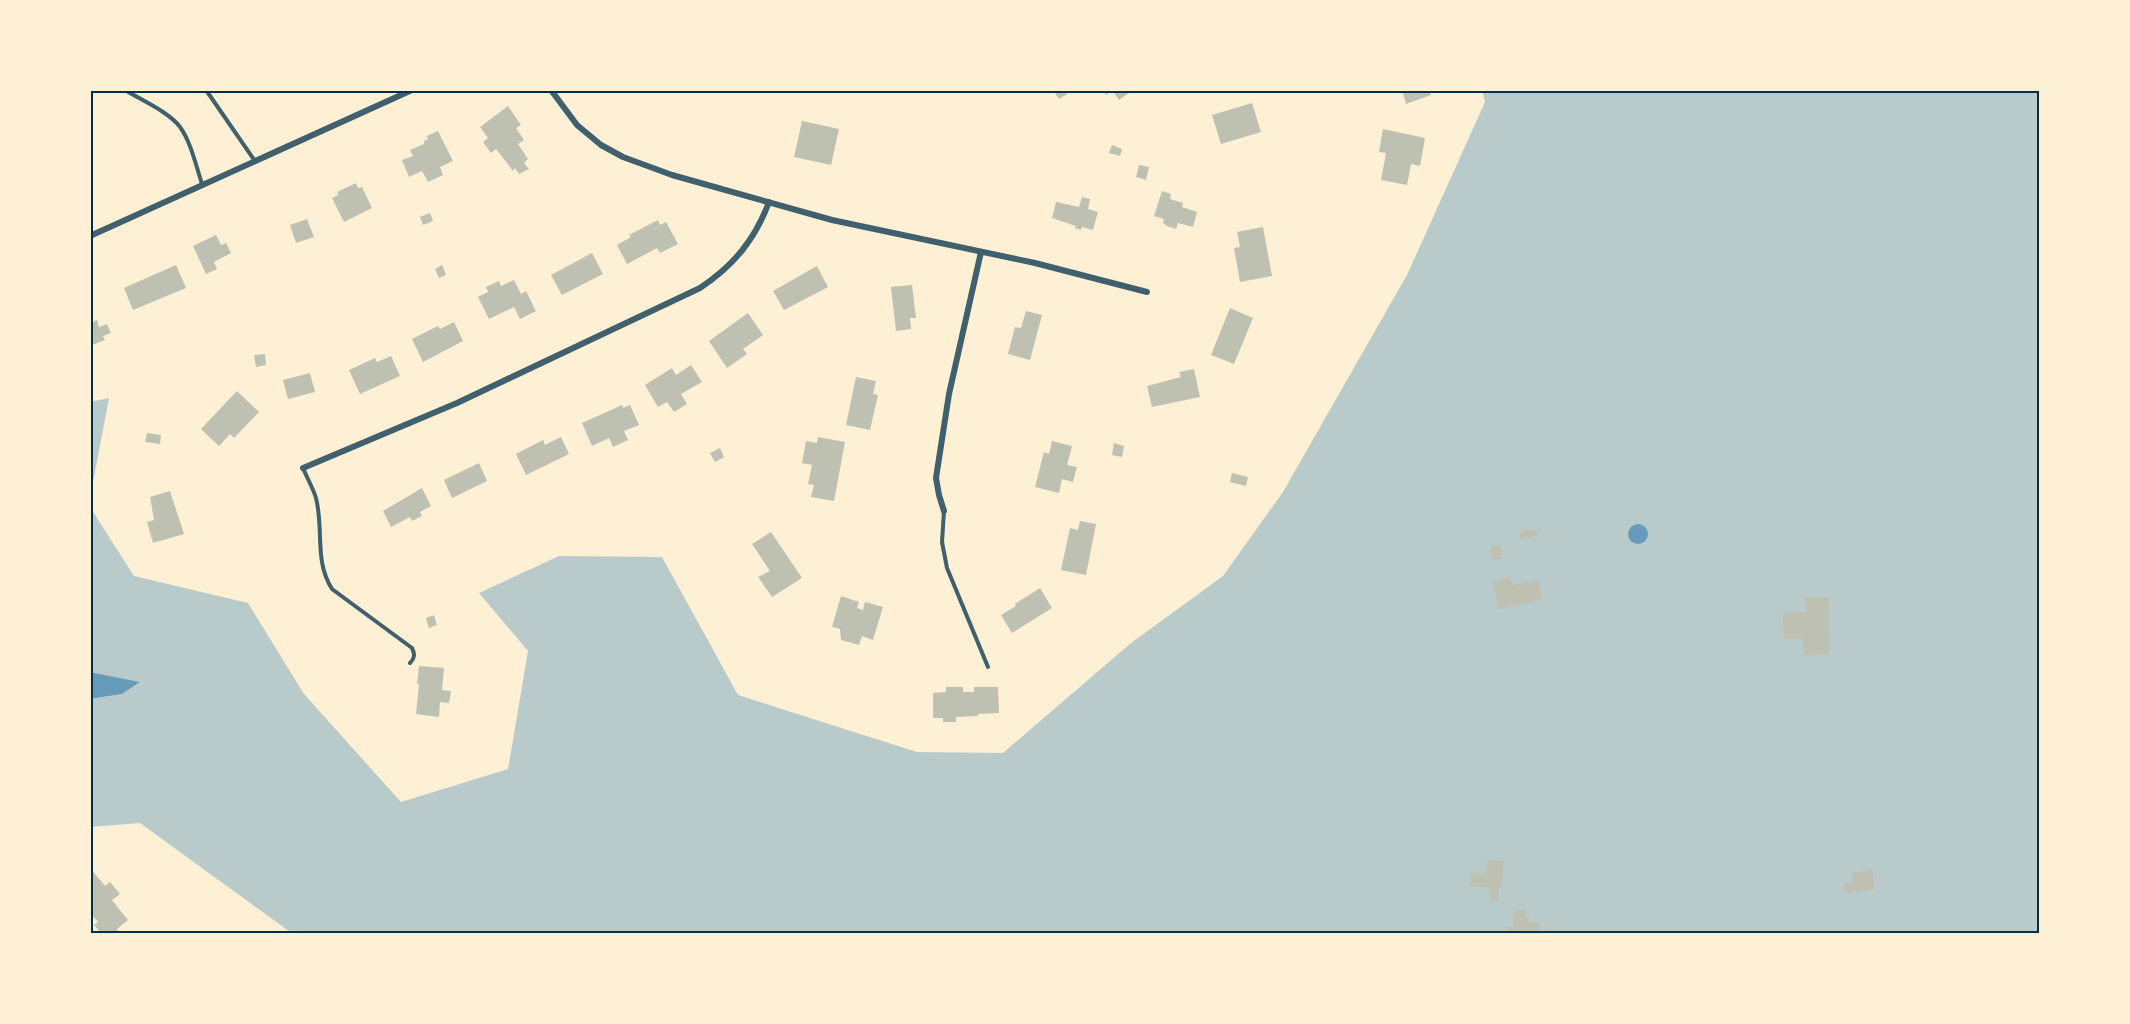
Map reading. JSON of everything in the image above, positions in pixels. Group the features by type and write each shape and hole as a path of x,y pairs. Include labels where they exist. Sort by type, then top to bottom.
{"street":[{"path":"90,236 412,90"},
{"path":"551,90 578,125 601,145 623,157 692,181 832,220 1035,263 1146,292"},
{"path":"303,468 458,403 700,288 737,259 751,241 769,202"},
{"path":"944,511 936,478 949,394 981,252"}],"lane":[{"path":"124,90 168,116 178,125 184,134 202,184"},
{"path":"206,90 255,161"},
{"path":"303,468 316,498 321,564 325,579 332,589 412,648 414,653 410,663"},
{"path":"944,511 942,552 988,667"}],"shaded area":[{"path":"1482,90 2040,90 2040,934 293,934 140,823 90,827 90,699 122,694 140,682 90,672 90,507 134,576 248,603 304,694 401,802 508,769 528,651 479,593 559,556 662,557 738,695 917,752 1003,753 1131,643 1223,576 1283,492 1407,275 1485,102"},
{"path":"109,398 90,498 90,402"}],"water":[{"path":"1638,524 1645,527 1648,534 1645,541 1638,544 1631,541 1628,534 1631,527"},
{"path":"90,672 140,682 122,694 90,699"}],"building":[{"path":"1053,90 1065,90 1067,94 1059,99"},
{"path":"1112,90 1133,90 1119,100"},
{"path":"1402,90 1429,90 1431,95 1406,104"},
{"path":"1252,103 1261,132 1221,144 1212,115"},
{"path":"508,106 521,125 516,128 524,140 518,144 528,159 524,163 529,169 519,174 515,168 513,171 496,149 491,153 483,142 488,138 480,127"},
{"path":"802,121 839,129 831,165 794,157"},
{"path":"1383,129 1425,138 1420,166 1411,164 1407,185 1381,180 1386,153 1379,152"},
{"path":"438,131 453,161 440,167 443,175 428,182 422,171 409,177 402,160 413,156 410,150 424,144 424,141 428,139 427,136"},
{"path":"1112,145 1122,149 1120,156 1109,153"},
{"path":"1139,165 1149,167 1146,180 1136,177"},
{"path":"356,183 358,188 362,187 372,208 344,222 332,198 338,195 337,192"},
{"path":"1162,191 1171,194 1170,199 1183,203 1182,207 1197,212 1193,227 1178,223 1176,229 1163,223 1164,219 1154,216"},
{"path":"1082,197 1090,199 1088,209 1098,212 1093,230 1082,227 1081,230 1052,218 1056,202 1079,207"},
{"path":"430,213 433,221 423,225 420,217"},
{"path":"307,219 314,237 296,243 290,225"},
{"path":"658,220 660,225 666,222 678,244 660,253 657,248 627,264 617,245 631,237 629,235"},
{"path":"1263,227 1272,276 1240,282 1234,248 1240,247 1237,232"},
{"path":"216,235 221,245 226,243 231,253 214,262 217,269 206,274 193,246"},
{"path":"592,253 603,274 562,295 551,275"},
{"path":"176,265 186,288 133,310 124,288"},
{"path":"442,265 446,275 439,278 435,269"},
{"path":"817,266 828,287 784,310 773,291"},
{"path":"514,280 521,294 526,291 536,311 520,319 514,307 489,319 478,297 488,292 486,287 499,281 501,286"},
{"path":"912,285 916,318 910,318 911,329 896,331 891,287"},
{"path":"1230,308 1253,318 1234,364 1211,355"},
{"path":"1026,311 1042,315 1030,360 1008,354 1015,327 1021,328"},
{"path":"748,313 763,335 743,349 747,354 727,368 709,341"},
{"path":"97,320 99,327 107,324 111,333 103,336 105,340 90,346 90,323"},
{"path":"454,322 463,341 423,362 412,339 438,326 440,329"},
{"path":"265,354 266,365 256,367 254,355"},
{"path":"391,356 400,376 360,394 349,370 375,358 377,362"},
{"path":"691,365 702,382 681,394 687,404 674,412 667,402 658,407 645,385 672,368 676,375"},
{"path":"1194,369 1200,397 1152,407 1147,386 1181,377 1179,372"},
{"path":"310,373 315,392 288,399 283,380"},
{"path":"856,377 876,381 873,394 878,395 870,430 846,425"},
{"path":"237,391 259,412 234,438 230,434 219,446 201,429"},
{"path":"622,405 623,408 630,405 639,425 624,431 628,440 613,447 609,438 592,446 582,423"},
{"path":"147,433 161,435 160,444 145,442"},
{"path":"561,437 569,454 526,475 516,454 543,440 545,445"},
{"path":"818,437 845,442 834,501 811,497 814,485 808,484 812,465 802,463 806,441 817,443"},
{"path":"1052,441 1072,446 1067,465 1077,467 1073,482 1062,479 1059,493 1035,487 1044,452 1049,454"},
{"path":"1114,443 1124,446 1122,457 1112,455"},
{"path":"720,448 724,457 715,462 710,453"},
{"path":"479,463 487,481 452,498 444,480"},
{"path":"1232,473 1248,477 1246,486 1230,482"},
{"path":"422,488 431,506 420,512 422,516 412,521 410,517 391,527 383,511"},
{"path":"170,491 184,534 153,543 147,522 154,520 150,497"},
{"path":"1080,521 1096,524 1086,575 1061,570 1070,528 1078,530"},
{"path":"1536,529 1537,536 1520,539 1519,532"},
{"path":"771,532 802,578 772,597 758,577 770,571 752,544"},
{"path":"1500,545 1503,558 1493,560 1490,547"},
{"path":"1510,577 1512,585 1538,580 1542,599 1499,609 1492,581"},
{"path":"1040,588 1052,608 1012,633 1001,615"},
{"path":"841,596 859,602 857,608 863,610 865,602 883,607 873,640 862,636 859,645 841,640 840,629 832,627"},
{"path":"1806,597 1829,597 1830,654 1804,655 1803,639 1784,639 1783,612 1806,612"},
{"path":"434,615 437,625 429,628 426,618"},
{"path":"419,666 444,668 442,690 451,691 449,703 440,702 439,717 416,714"},
{"path":"946,687 963,687 963,692 974,692 974,687 998,687 999,713 956,717 956,722 943,722 943,718 933,718 933,693 946,692"},
{"path":"1487,860 1504,861 1502,887 1499,887 1498,901 1489,901 1490,888 1470,886 1471,873 1486,874"},
{"path":"91,869 105,886 110,882 120,894 112,900 128,920 114,934 98,934 100,932 94,925 98,922 90,913"},
{"path":"1872,870 1875,889 1846,893 1844,883 1852,882 1851,873"},
{"path":"1514,909 1526,910 1528,921 1540,923 1539,930 1560,932 1560,934 1507,934 1508,927 1513,928"}]}
